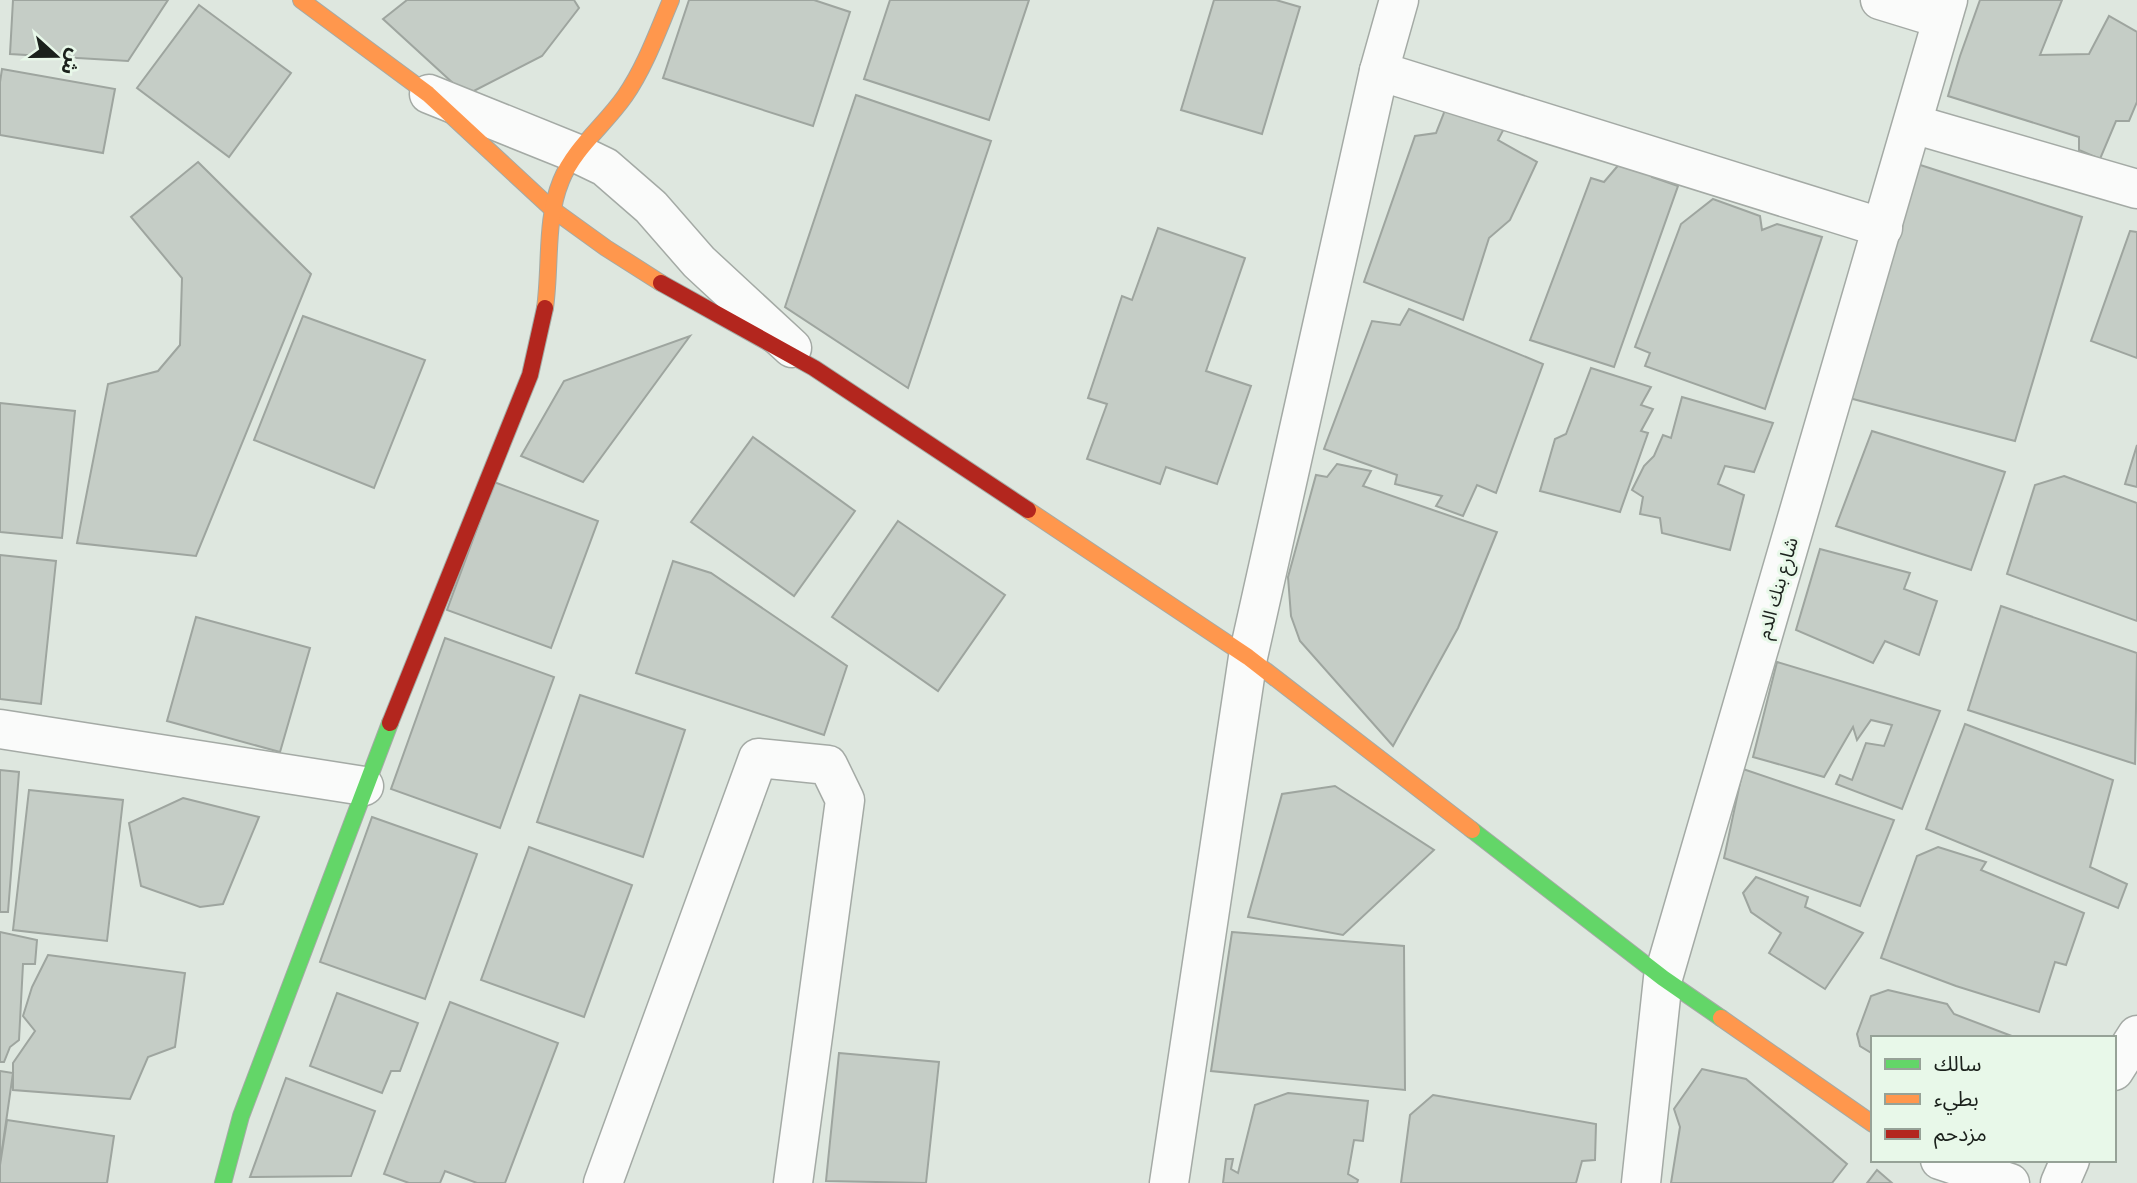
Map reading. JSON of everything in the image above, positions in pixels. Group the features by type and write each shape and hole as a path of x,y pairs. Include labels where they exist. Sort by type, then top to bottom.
{"street":[{"path":"301,0 428,94 552,209 654,279 814,368 1248,657 1663,978 1871,1123"},
{"path":"223,1183 242,1116 365,786 530,375 547,293 552,209 562,178 578,154 625,97 644,63 671,0"},
{"path":"1169,1183 1248,657 1379,71 1399,0"},
{"path":"1880,0 1945,9"},
{"name":"شارع بنك الدم","path":"1641,1183 1663,978 1945,9"},
{"path":"1379,71 1883,228"},
{"path":"428,94 605,167 643,199 699,262 814,368"},
{"path":"1913,124 2137,189"},
{"path":"0,729 365,786"},
{"path":"603,1183 758,758 828,765 845,800 793,1183"},
{"path":"2116,1068 2137,1035"},
{"path":"1924,1162 1950,1183"},
{"path":"1946,1162 2010,1183"},
{"path":"2060,1183 2069,1162"}],"building":[{"path":"13,0 168,0 128,61 10,54"},
{"path":"407,0 574,0 579,8 542,56 466,95 383,19"},
{"path":"689,0 814,0 850,12 813,126 663,78"},
{"path":"890,0 1029,0 989,120 864,79"},
{"path":"1214,0 1276,0 1300,7 1262,134 1181,110"},
{"path":"1980,0 2062,0 2040,55 2089,54 2109,16 2137,32 2137,102 2129,121 2116,121 2100,159 2079,150 2079,137 1948,96"},
{"path":"199,5 291,73 229,157 137,88"},
{"path":"2,69 115,89 103,153 0,135"},
{"path":"856,95 991,141 908,388 785,307"},
{"path":"1449,100 1510,117 1498,140 1537,162 1510,220 1489,238 1463,320 1364,282 1415,136 1436,133"},
{"path":"1627,155 1651,164 1652,177 1678,186 1614,367 1530,340 1591,178 1604,182"},
{"path":"198,162 311,274 196,556 77,543 108,384 158,371 180,345 182,278 131,217"},
{"path":"1914,163 2082,217 2015,441 1849,398"},
{"path":"1713,199 1760,216 1762,230 1777,224 1822,237 1765,409 1645,366 1650,353 1635,347 1681,224"},
{"path":"1158,228 1245,258 1206,371 1251,386 1217,484 1166,467 1160,484 1087,459 1107,404 1088,398 1122,296 1132,300"},
{"path":"2130,231 2137,232 2137,358 2091,341"},
{"path":"1409,309 1543,364 1496,493 1477,485 1463,516 1436,506 1442,496 1395,484 1397,475 1324,449 1372,321 1400,325"},
{"path":"303,316 425,360 374,488 254,440"},
{"path":"690,336 583,482 521,456 564,381"},
{"path":"1591,368 1651,387 1641,405 1653,409 1641,431 1648,433 1620,512 1540,491 1555,439 1566,434"},
{"path":"1682,397 1773,423 1754,472 1725,466 1718,484 1744,495 1730,550 1662,533 1660,518 1640,514 1643,497 1632,490 1644,466 1654,456 1663,435 1671,438"},
{"path":"0,403 75,411 62,538 0,532"},
{"path":"1872,431 2005,472 1971,570 1836,526"},
{"path":"753,437 855,511 794,596 691,522"},
{"path":"2137,445 2137,487 2125,484"},
{"path":"1337,464 1371,471 1363,486 1497,532 1458,628 1393,746 1300,641 1291,616 1288,577 1316,475 1327,477"},
{"path":"2064,476 2137,503 2137,621 2007,574 2035,485"},
{"path":"494,482 598,521 551,648 447,610"},
{"path":"898,521 1005,595 938,691 832,617"},
{"path":"1820,549 1910,573 1904,589 1937,601 1919,655 1885,641 1873,663 1796,630"},
{"path":"0,555 56,561 41,704 0,699"},
{"path":"673,561 711,573 847,666 824,735 636,673"},
{"path":"2001,606 2137,653 2135,764 1968,710"},
{"path":"196,617 310,648 280,752 167,721"},
{"path":"445,638 554,677 500,828 391,789"},
{"path":"1777,662 1940,711 1902,809 1836,784 1840,775 1852,780 1866,743 1884,746 1892,725 1871,720 1857,740 1853,727 1824,777 1753,757"},
{"path":"580,695 685,730 643,857 537,822"},
{"path":"1965,724 2113,780 2090,867 2127,884 2118,908 1926,829"},
{"path":"1743,769 1894,820 1860,906 1724,858"},
{"path":"0,770 19,772 8,912 0,912"},
{"path":"1335,786 1434,850 1343,935 1248,917 1282,794"},
{"path":"29,790 123,800 107,941 13,930"},
{"path":"183,798 259,817 223,904 200,907 141,886 129,823"},
{"path":"372,817 477,854 425,999 320,962"},
{"path":"529,847 632,885 584,1017 481,980"},
{"path":"1938,847 1986,862 1981,870 2084,913 2066,965 2055,962 2039,1012 1956,986 1881,958 1917,856"},
{"path":"1756,877 1808,897 1805,907 1863,933 1825,989 1769,953 1781,933 1751,912 1743,893"},
{"path":"0,932 37,940 35,964 23,964 19,1040 10,1047 4,1062 0,1062"},
{"path":"1232,932 1404,946 1405,1090 1211,1071"},
{"path":"48,955 185,973 175,1047 148,1057 130,1099 13,1090 13,1063 35,1031 23,1016 32,987"},
{"path":"1888,990 1947,1004 1954,1014 2012,1036 1871,1036 1871,1053 1860,1046 1857,1034 1871,996"},
{"path":"337,993 418,1023 400,1071 391,1071 382,1093 310,1066"},
{"path":"450,1002 558,1043 505,1183 477,1183 445,1171 440,1183 409,1183 384,1174"},
{"path":"839,1053 939,1062 926,1183 826,1181"},
{"path":"1702,1069 1746,1079 1847,1164 1832,1183 1671,1183 1680,1127 1674,1109"},
{"path":"0,1071 13,1073 0,1164"},
{"path":"286,1078 375,1111 351,1176 250,1177"},
{"path":"1288,1093 1368,1101 1363,1141 1354,1140 1348,1174 1358,1180 1357,1183 1223,1183 1226,1159 1233,1159 1231,1169 1238,1173 1255,1105"},
{"path":"1433,1095 1596,1124 1595,1160 1582,1161 1576,1183 1401,1183 1410,1115"},
{"path":"7,1120 114,1136 107,1183 0,1183"},
{"path":"1877,1170 1892,1183 1867,1183"}],"traffic: fast":[{"path":"223,1183 241,1116 390,723"},
{"path":"1472,830 1663,978 1721,1018"}],"traffic: slow":[{"path":"301,0 428,94 552,209 661,283"},
{"path":"545,308 550,227 561,181 582,147 617,107 632,85 671,0"},
{"path":"1028,510 1248,657 1472,830"},
{"path":"1721,1018 1871,1123"}],"traffic: jam":[{"path":"661,283 814,368 1028,510"},
{"path":"390,723 530,375 545,308"}]}
